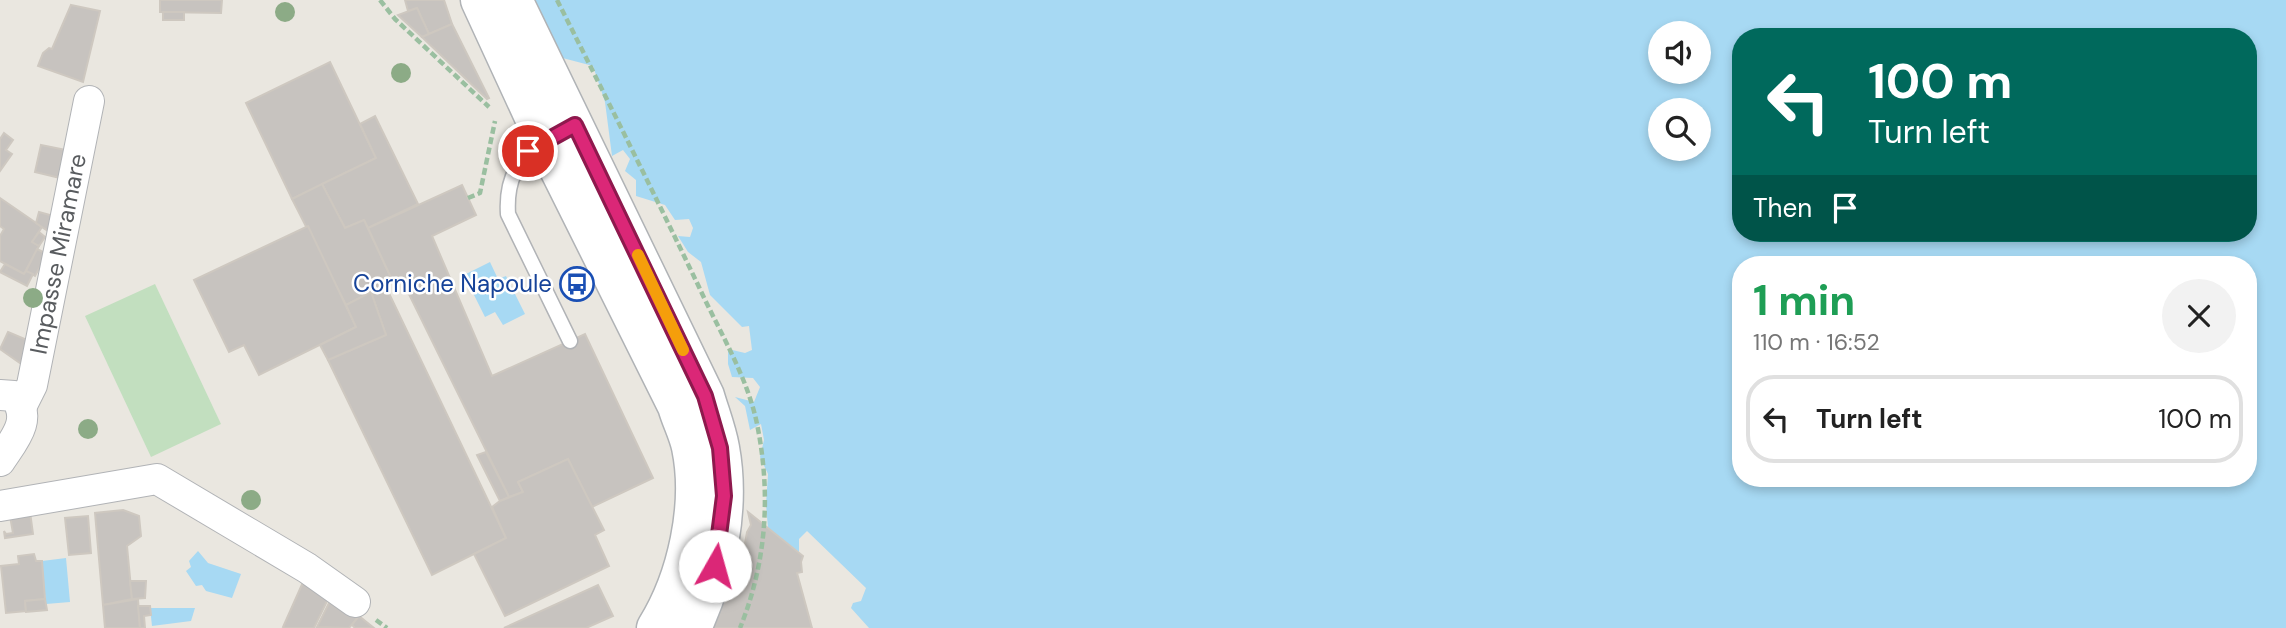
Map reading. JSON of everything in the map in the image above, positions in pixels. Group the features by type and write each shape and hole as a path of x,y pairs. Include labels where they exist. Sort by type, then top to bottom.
{"main road":[{"path":"480,0 560,133 705,396 720,448 724,496 715,566 692,628"},
{"path":"513,0 560,133 640,328 677,406 691,447 694,495 687,555 676,589 656,628"}],"street":[{"name":"Impasse Miramare","path":"0,461 18,433 24,417 11,400 32,385 89,100"},
{"path":"0,506 158,479 307,568 355,602"}],"lane":[{"path":"560,133 528,151 519,163 506,193 508,214 570,341"}],"path":[{"path":"380,0 396,19 488,107"},
{"path":"468,198 480,192 496,117"}],"green space":[{"path":"155,284 221,424 151,457 85,316"}],"water":[{"path":"515,0 2286,0 2286,628 869,628 851,608 853,603 861,601 866,588 807,531 799,539 799,552 768,528 768,474 760,457 764,440 761,424 750,430 745,406 735,397 754,402 760,387 753,378 732,377 728,364 728,349 745,353 752,350 749,326 742,327 710,295 701,262 688,252 678,236 690,237 693,228 689,219 675,220 665,205 636,196 636,180 625,171 630,159 623,150 612,156 605,102 593,66 536,51"},
{"path":"490,262 498,279 506,276 525,314 503,325 495,312 485,317 464,275"},
{"path":"198,551 208,563 241,574 232,598 206,591 202,585 196,586 186,571 191,567 189,561"},
{"path":"66,558 70,602 46,604 42,561"},
{"path":"150,608 195,608 191,621 152,626"}],"building":[{"path":"160,0 222,0 221,13 160,12"},
{"path":"405,0 444,0 452,24 429,34 417,8 408,11"},
{"path":"71,5 100,11 83,82 38,66 43,53 49,48 52,49"},
{"path":"417,8 429,34 422,37 398,15"},
{"path":"163,12 184,12 184,20 163,20"},
{"path":"452,24 489,98 487,99 422,37"},
{"path":"330,62 376,158 292,199 246,103"},
{"path":"375,116 418,204 368,228 364,220 345,228 322,184 376,158 360,124"},
{"path":"4,133 13,140 6,150 12,154 0,171 0,139"},
{"path":"41,145 66,150 60,178 35,172"},
{"path":"322,184 345,228 364,220 393,282 346,305 292,199"},
{"path":"462,185 476,215 432,236 492,376 585,334 653,478 592,507 568,459 518,482 523,492 509,497 401,278 393,282 368,228"},
{"path":"0,198 42,227 32,242 39,246 24,274 0,261 0,236 4,229 0,226"},
{"path":"39,212 57,217 54,235 36,223"},
{"path":"308,226 356,327 259,375 244,345 229,352 194,280"},
{"path":"39,232 45,237 39,246 32,242"},
{"path":"37,249 47,254 35,276 26,271"},
{"path":"5,264 24,274 26,271 33,274 27,286 0,272"},
{"path":"385,285 506,538 432,575 328,360 386,335 371,292"},
{"path":"371,292 386,335 328,360 320,345 356,327 346,305"},
{"path":"8,332 32,342 27,368 0,349"},
{"path":"486,452 509,497 500,501 477,455"},
{"path":"568,459 604,530 595,535 609,566 505,616 474,554 506,538 492,507 523,492 518,482"},
{"path":"123,510 139,516 141,536 127,546 132,599 103,605 95,513"},
{"path":"30,512 33,534 5,538 4,531 6,534 13,533 10,516"},
{"path":"748,512 803,556 802,572 797,573 812,628 671,628 716,567 735,571 736,566 722,562 736,553 743,555 751,525"},
{"path":"88,516 91,553 69,555 65,518"},
{"path":"34,554 36,561 42,561 45,599 25,601 26,611 6,613 1,566 19,564 18,556"},
{"path":"304,580 330,595 314,628 285,628 283,627"},
{"path":"130,581 146,581 145,598 132,599"},
{"path":"598,585 613,616 586,628 504,628"},
{"path":"332,597 359,616 349,628 317,627"},
{"path":"45,599 47,610 26,612 25,601"},
{"path":"138,599 140,628 105,628 103,605"},
{"path":"138,606 150,606 151,615 144,616 145,628 140,628"},
{"path":"359,616 374,628 355,628 352,625"}],"slow traffic":[{"path":"638,255 683,350"}],"place":[{"name":"Corniche Napoule","path":"577,284"}],"route":[{"path":"528,151 575,125 705,396 720,448 724,496 715,566"}]}
